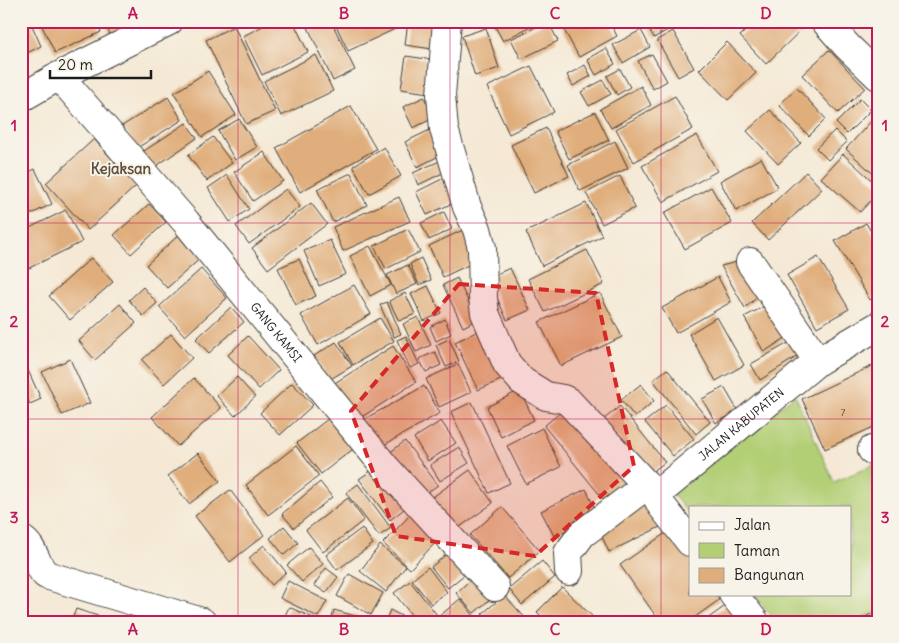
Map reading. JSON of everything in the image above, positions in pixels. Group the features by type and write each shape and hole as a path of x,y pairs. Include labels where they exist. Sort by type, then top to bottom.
{"street":[{"path":"21,98 59,76 169,21"},
{"path":"447,21 441,95 444,129 467,208 477,229 482,248 483,298 485,313 493,334 507,364 522,381 546,396 569,402 651,490 660,505 689,541"},
{"path":"825,21 847,46 878,76"},
{"name":"GANG KAMSI","path":"59,76 186,222 386,468 495,587"},
{"path":"750,262 818,361"},
{"name":"JALAN KABUPATEN","path":"569,571 568,553 582,534 651,490 818,361 878,326"},
{"path":"21,539 28,543 39,569 46,576 202,622"},
{"path":"735,596 755,622"}],"highlighted area":[{"path":"459,284 596,293 634,466 535,556 396,536 351,411"}],"green space":[{"path":"795,395 834,482 878,463 878,611 853,622 776,622 756,596 852,596 852,506 689,506 689,515 673,494"}],"building":[{"path":"21,21 30,21 41,46 21,56"},
{"path":"48,21 96,21 101,32 55,53 41,24"},
{"path":"104,21 150,21 112,39"},
{"path":"273,21 293,21 308,52 262,75 243,36"},
{"path":"305,21 331,21 355,70 333,81"},
{"path":"334,21 391,21 395,29 348,51"},
{"path":"408,21 443,21 439,50 405,45"},
{"path":"492,21 540,21 503,41"},
{"path":"548,21 558,41 521,59 511,39"},
{"path":"575,21 609,21 617,36 579,57 563,28"},
{"path":"644,21 683,21 654,38"},
{"path":"756,21 797,21 803,28 766,64 740,36"},
{"path":"234,26 275,111 246,124 206,40"},
{"path":"486,28 499,68 475,76 462,36"},
{"path":"641,30 650,47 623,63 613,45"},
{"path":"673,31 694,68 678,77 657,40"},
{"path":"727,42 756,73 728,100 699,70"},
{"path":"606,48 615,64 596,75 587,59"},
{"path":"829,50 865,88 838,113 802,75"},
{"path":"652,54 667,81 653,89 638,61"},
{"path":"316,55 333,91 281,116 264,81"},
{"path":"406,56 440,61 435,94 401,89"},
{"path":"585,65 591,76 573,86 567,75"},
{"path":"531,66 554,112 509,134 487,87"},
{"path":"620,69 630,87 617,95 607,76"},
{"path":"208,71 236,115 202,137 174,93"},
{"path":"603,80 611,94 589,106 581,92"},
{"path":"641,86 651,105 611,128 600,109"},
{"path":"797,88 826,119 809,136 779,105"},
{"path":"675,96 693,129 634,162 616,129"},
{"path":"168,97 182,120 137,148 122,126"},
{"path":"424,97 434,118 413,128 403,107"},
{"path":"860,99 871,110 847,134 836,123"},
{"path":"351,106 376,149 300,192 276,148"},
{"path":"770,110 801,143 778,164 747,131"},
{"path":"595,112 609,140 569,159 555,131"},
{"path":"239,119 257,147 235,160 218,131"},
{"path":"873,119 878,124 878,178 846,149"},
{"path":"186,123 197,138 152,169 141,153"},
{"path":"434,128 445,153 417,167 405,142"},
{"path":"546,128 569,176 534,193 511,145"},
{"path":"835,130 847,142 828,160 816,148"},
{"path":"697,135 717,171 663,202 642,166"},
{"path":"213,137 232,163 207,181 188,155"},
{"path":"94,139 136,186 88,230 46,183"},
{"path":"615,141 628,168 580,191 568,165"},
{"path":"384,147 401,176 369,194 353,166"},
{"path":"264,152 283,181 253,201 234,172"},
{"path":"843,154 878,186 878,193 860,212 821,178"},
{"path":"761,158 778,188 736,211 720,181"},
{"path":"444,159 449,170 418,185 413,173"},
{"path":"35,169 52,204 21,219 21,176"},
{"path":"806,172 822,189 768,240 752,223"},
{"path":"351,173 367,205 333,222 317,189"},
{"path":"227,175 249,209 230,222 208,188"},
{"path":"620,176 635,208 602,224 586,193"},
{"path":"444,178 455,202 427,215 416,192"},
{"path":"711,187 732,223 685,249 664,213"},
{"path":"286,189 300,207 249,244 236,226"},
{"path":"399,197 410,221 343,251 333,227"},
{"path":"311,203 327,224 268,269 252,248"},
{"path":"586,203 602,236 542,266 526,232"},
{"path":"149,204 166,222 131,254 114,235"},
{"path":"66,210 82,242 21,272 21,232"},
{"path":"444,212 452,229 429,240 421,223"},
{"path":"866,223 878,243 878,295 870,300 835,241"},
{"path":"408,229 420,252 386,269 374,246"},
{"path":"465,229 479,260 443,277 429,246"},
{"path":"181,233 202,257 167,288 146,265"},
{"path":"330,240 346,274 319,286 304,251"},
{"path":"370,246 391,285 370,296 350,256"},
{"path":"587,250 604,284 545,312 528,279"},
{"path":"818,257 849,309 817,327 787,275"},
{"path":"91,258 113,282 70,320 49,296"},
{"path":"421,258 431,280 419,285 410,264"},
{"path":"299,259 316,296 296,305 278,268"},
{"path":"740,261 761,294 745,308 721,266"},
{"path":"408,265 417,284 396,294 387,275"},
{"path":"510,268 530,310 507,320 488,278"},
{"path":"201,269 227,298 185,336 159,307"},
{"path":"718,277 731,302 676,333 662,308"},
{"path":"457,278 477,320 463,327 443,285"},
{"path":"354,285 371,314 318,345 301,315"},
{"path":"428,286 441,313 424,321 411,294"},
{"path":"143,287 157,303 143,316 129,300"},
{"path":"405,293 415,314 399,321 389,301"},
{"path":"600,293 622,337 561,366 539,322"},
{"path":"387,302 401,334 394,337 380,305"},
{"path":"120,304 136,323 95,360 79,341"},
{"path":"769,304 793,333 764,352 744,317"},
{"path":"231,307 244,322 209,353 196,339"},
{"path":"418,317 431,345 416,352 403,324"},
{"path":"717,317 744,365 716,381 689,334"},
{"path":"380,318 394,341 353,365 340,342"},
{"path":"445,319 451,334 436,341 430,327"},
{"path":"489,326 512,375 478,390 455,342"},
{"path":"171,334 192,358 164,384 142,360"},
{"path":"248,336 279,370 259,389 228,355"},
{"path":"406,336 419,364 410,368 397,340"},
{"path":"449,339 459,361 446,367 436,345"},
{"path":"792,341 801,354 760,380 751,364"},
{"path":"336,342 352,366 329,380 314,356"},
{"path":"393,346 416,382 354,422 330,386"},
{"path":"435,352 441,365 426,372 419,359"},
{"path":"70,359 90,403 62,415 42,372"},
{"path":"878,363 878,425 825,449 802,399"},
{"path":"458,364 471,392 439,407 426,379"},
{"path":"27,368 41,399 30,404 21,386 21,371"},
{"path":"667,369 710,422 696,434 653,380"},
{"path":"237,377 255,397 235,416 217,396"},
{"path":"194,378 221,408 178,446 152,417"},
{"path":"292,383 313,405 280,435 260,413"},
{"path":"641,384 654,401 635,417 621,400"},
{"path":"424,386 440,413 377,449 361,421"},
{"path":"724,387 738,411 716,423 702,399"},
{"path":"520,390 534,420 501,437 487,407"},
{"path":"472,402 510,483 489,493 451,412"},
{"path":"666,405 694,439 673,456 645,422"},
{"path":"21,406 27,420 21,423"},
{"path":"568,406 632,486 608,505 544,426"},
{"path":"620,406 665,462 648,475 603,420"},
{"path":"333,415 357,446 321,474 297,443"},
{"path":"441,421 456,443 428,461 414,438"},
{"path":"542,428 561,467 526,484 507,446"},
{"path":"405,441 438,485 421,497 389,453"},
{"path":"296,446 319,476 268,515 246,485"},
{"path":"459,447 469,463 440,481 430,465"},
{"path":"198,453 220,481 189,504 168,476"},
{"path":"378,466 408,506 390,520 359,479"},
{"path":"470,470 493,503 453,532 430,499"},
{"path":"320,482 332,497 294,528 282,514"},
{"path":"358,484 391,528 379,536 346,493"},
{"path":"586,489 598,515 554,536 541,511"},
{"path":"230,490 264,535 230,562 195,516"},
{"path":"348,498 364,520 323,552 306,530"},
{"path":"650,501 662,526 609,552 597,526"},
{"path":"502,507 540,551 508,578 470,535"},
{"path":"414,511 441,537 410,569 383,543"},
{"path":"284,526 298,543 284,555 270,538"},
{"path":"362,528 373,544 337,570 326,555"},
{"path":"670,530 689,558 689,596 716,596 719,600 688,622 660,622 620,565"},
{"path":"264,545 286,572 272,585 249,558"},
{"path":"380,545 406,566 386,592 360,571"},
{"path":"309,547 323,564 302,582 287,565"},
{"path":"454,548 471,569 448,588 431,567"},
{"path":"542,561 555,577 522,605 509,589"},
{"path":"428,567 447,592 431,604 412,580"},
{"path":"326,568 338,577 326,593 314,585"},
{"path":"478,573 496,594 474,613 456,593"},
{"path":"349,574 383,593 371,615 337,596"},
{"path":"288,581 327,601 318,617 280,598"},
{"path":"410,581 437,615 428,622 417,622 394,593"},
{"path":"562,587 598,622 547,622 537,612"},
{"path":"504,595 529,622 489,622 482,614"},
{"path":"460,599 475,617 469,622 439,622 437,618"},
{"path":"728,604 741,622 703,622"},
{"path":"289,607 322,622 282,622"},
{"path":"76,609 113,621 113,622 71,622"},
{"path":"334,610 373,621 373,622 331,622"},
{"path":"390,610 413,622 385,622"},
{"path":"878,611 878,622 854,622"}],"district":[{"name":"Kejaksan","path":"121,169"}]}
